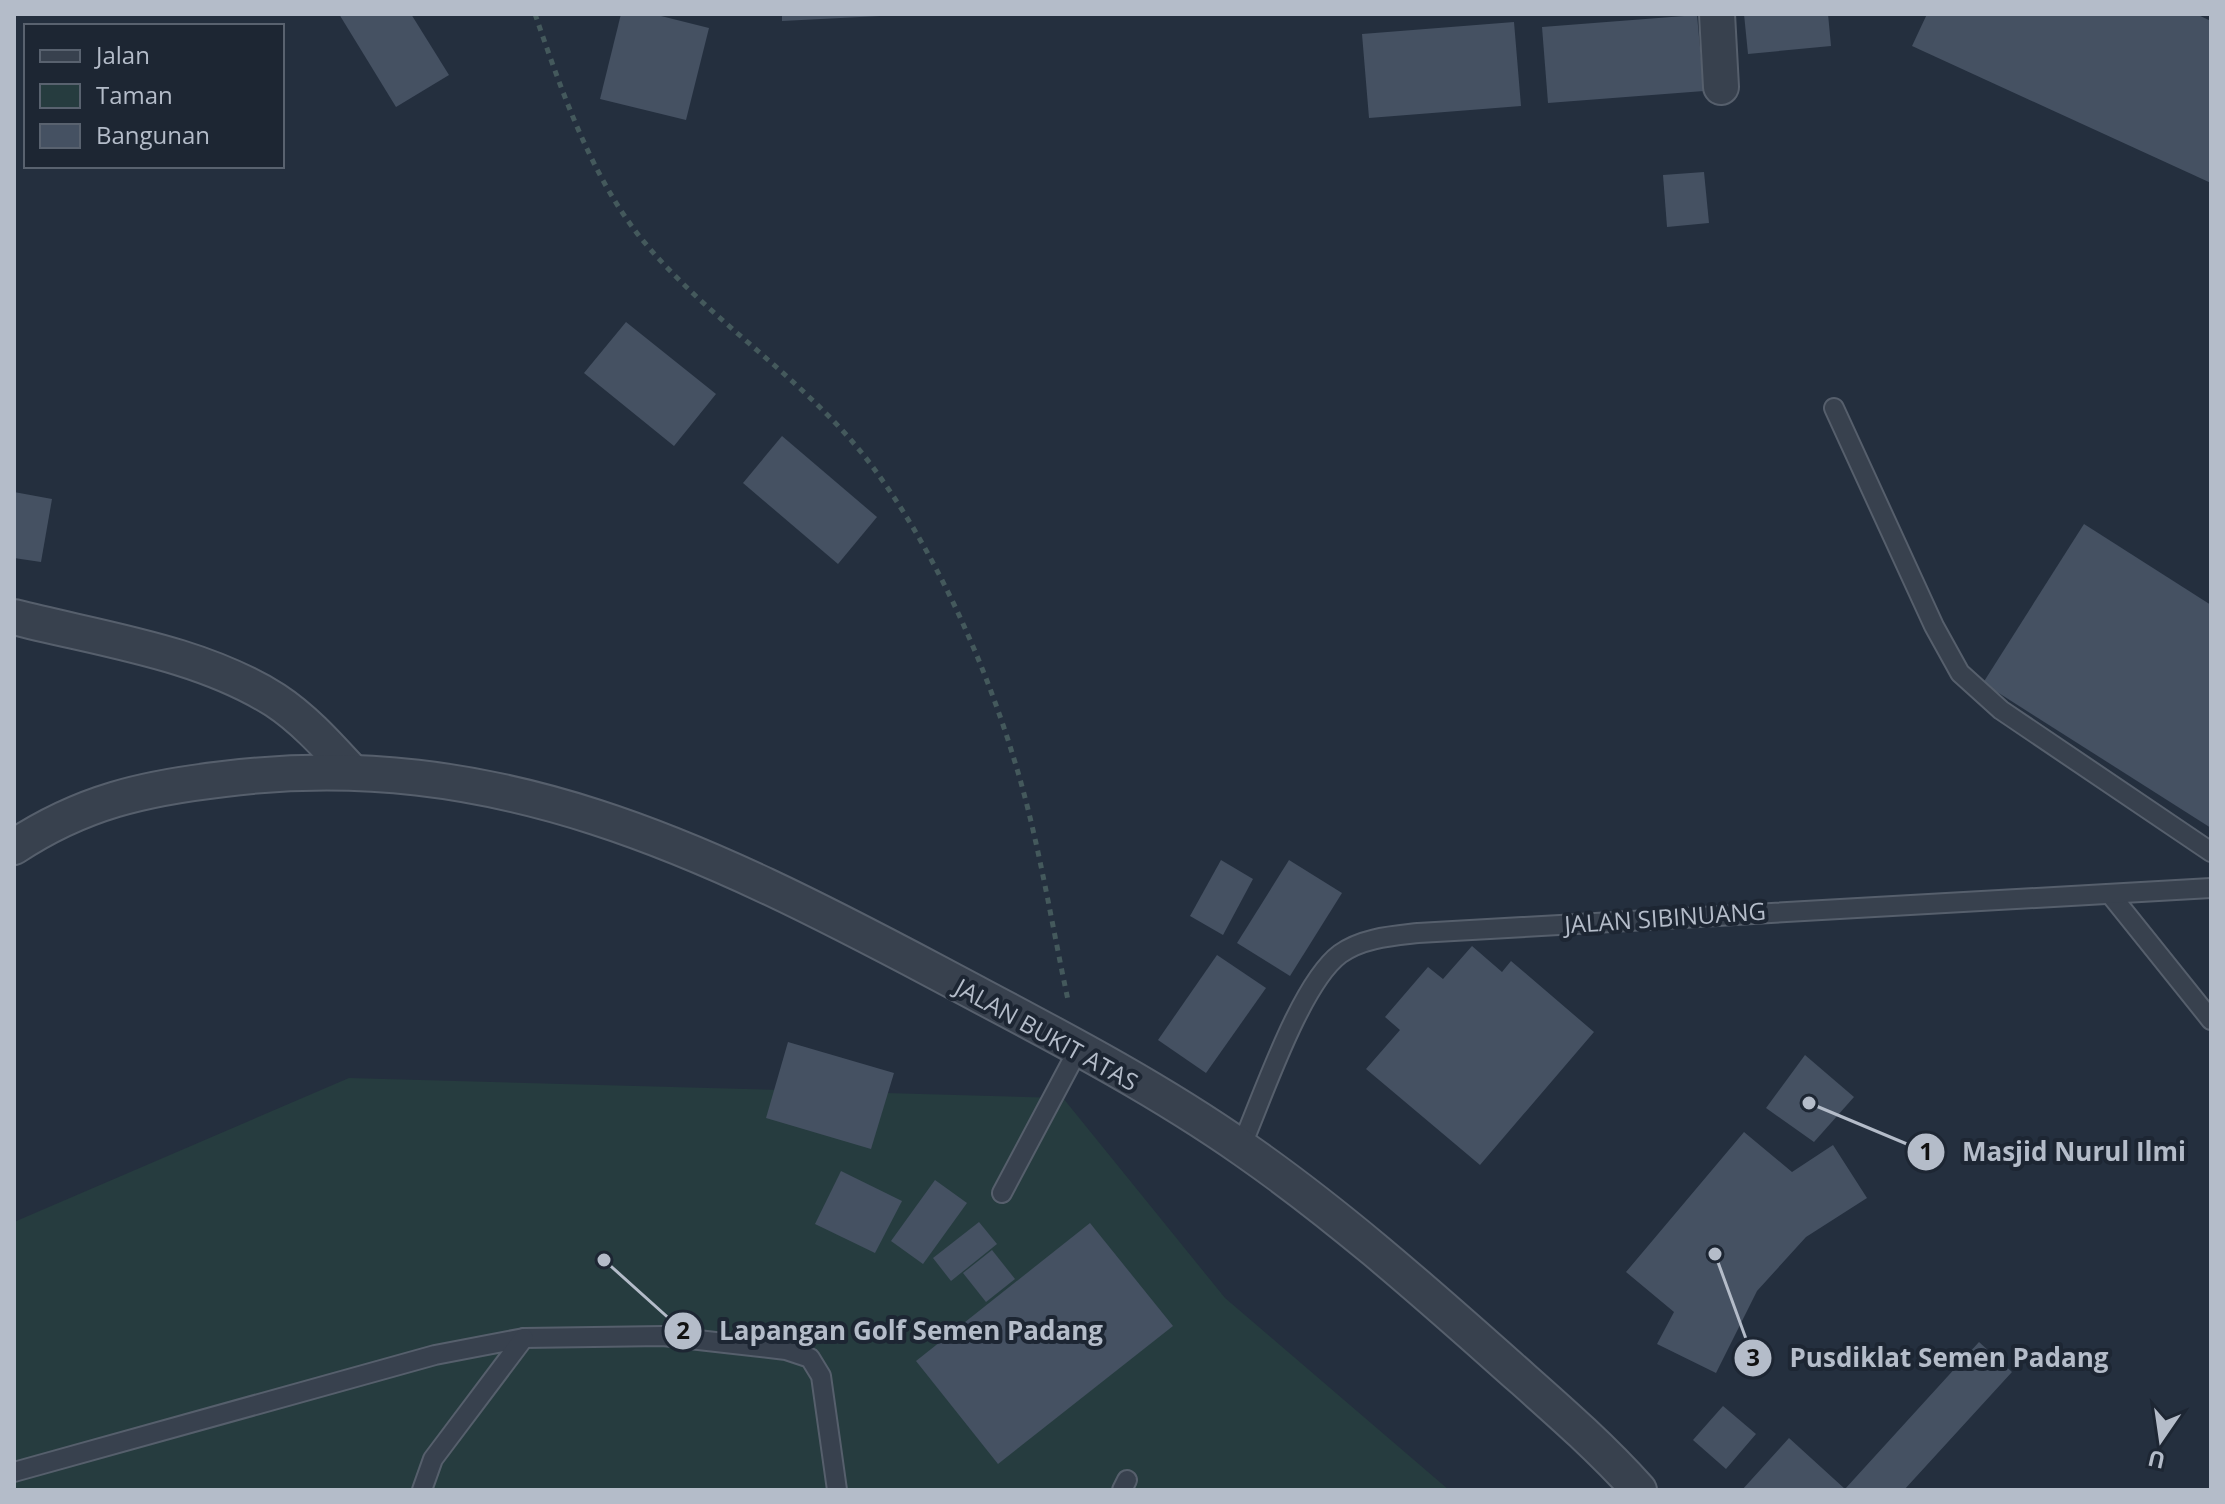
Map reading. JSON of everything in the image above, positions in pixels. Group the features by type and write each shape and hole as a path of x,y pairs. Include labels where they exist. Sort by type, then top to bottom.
{"street":[{"path":"1717,14 1721,87"},
{"path":"14,617 202,665 275,700 309,727 351,771"},
{"name":"JALAN BUKIT ATAS","path":"14,847 47,825 93,805 151,788 250,775 351,771 479,784 619,822 713,859 858,931 1079,1048 1241,1147 1329,1212 1458,1322 1606,1453 1639,1490"}],"lane":[{"path":"1834,408 1934,626 1960,673 2001,710 2211,852"},
{"name":"JALAN SIBINUANG","path":"1241,1147 1296,1019 1316,982 1340,954 1374,939 1418,933 1759,911 2211,888"},
{"path":"2110,894 2211,1020"},
{"path":"1002,1193 1079,1048"},
{"path":"14,1472 435,1355 524,1338 663,1336 786,1350 810,1358 821,1376 837,1490"},
{"path":"422,1490 433,1459 524,1338"}],"path":[{"path":"535,14 558,82 615,199 640,237 676,275 819,404 872,466 912,526 966,634 1015,761 1079,1048"}],"green space":[{"path":"349,1078 1063,1098 1225,1298 1449,1490 14,1490 14,1222"}],"building":[{"path":"339,14 411,14 449,75 396,107"},
{"path":"621,14 653,14 709,28 686,120 600,99"},
{"path":"782,14 879,14 880,16 782,21"},
{"path":"1744,14 1828,14 1831,46 1748,54"},
{"path":"1927,14 2196,14 2211,21 2211,183 1912,46"},
{"path":"1697,15 1704,91 1548,103 1542,27"},
{"path":"1514,22 1521,106 1369,118 1362,34"},
{"path":"1704,172 1709,223 1667,227 1663,175"},
{"path":"626,322 716,394 674,446 584,373"},
{"path":"782,436 877,517 838,564 743,483"},
{"path":"14,492 52,499 41,562 14,558"},
{"path":"2084,524 2211,605 2211,828 1983,683"},
{"path":"1221,860 1253,879 1223,935 1190,916"},
{"path":"1289,860 1342,893 1290,976 1237,943"},
{"path":"1472,946 1502,972 1511,961 1594,1032 1480,1165 1366,1069 1400,1030 1385,1017 1428,967 1443,979"},
{"path":"1217,955 1266,988 1206,1073 1158,1040"},
{"path":"788,1042 894,1073 871,1149 766,1118"},
{"path":"1805,1055 1854,1097 1814,1142 1766,1108"},
{"path":"1744,1132 1792,1172 1833,1145 1867,1198 1806,1237 1757,1291 1716,1373 1657,1344 1674,1312 1626,1272"},
{"path":"841,1171 902,1201 875,1253 815,1224"},
{"path":"935,1180 967,1203 923,1264 891,1241"},
{"path":"979,1222 997,1244 951,1281 933,1258"},
{"path":"1090,1223 1173,1326 998,1464 916,1361"},
{"path":"992,1250 1015,1279 986,1302 963,1273"},
{"path":"1979,1342 2012,1372 1904,1490 1742,1490 1789,1438 1845,1489"},
{"path":"1723,1406 1756,1434 1726,1469 1693,1440"}],"place":[{"name":"Masjid Nurul Ilmi","path":"1809,1103"},
{"name":"Pusdiklat Semen Padang","path":"1715,1254"},
{"name":"Lapangan Golf Semen Padang","path":"604,1260"}]}
